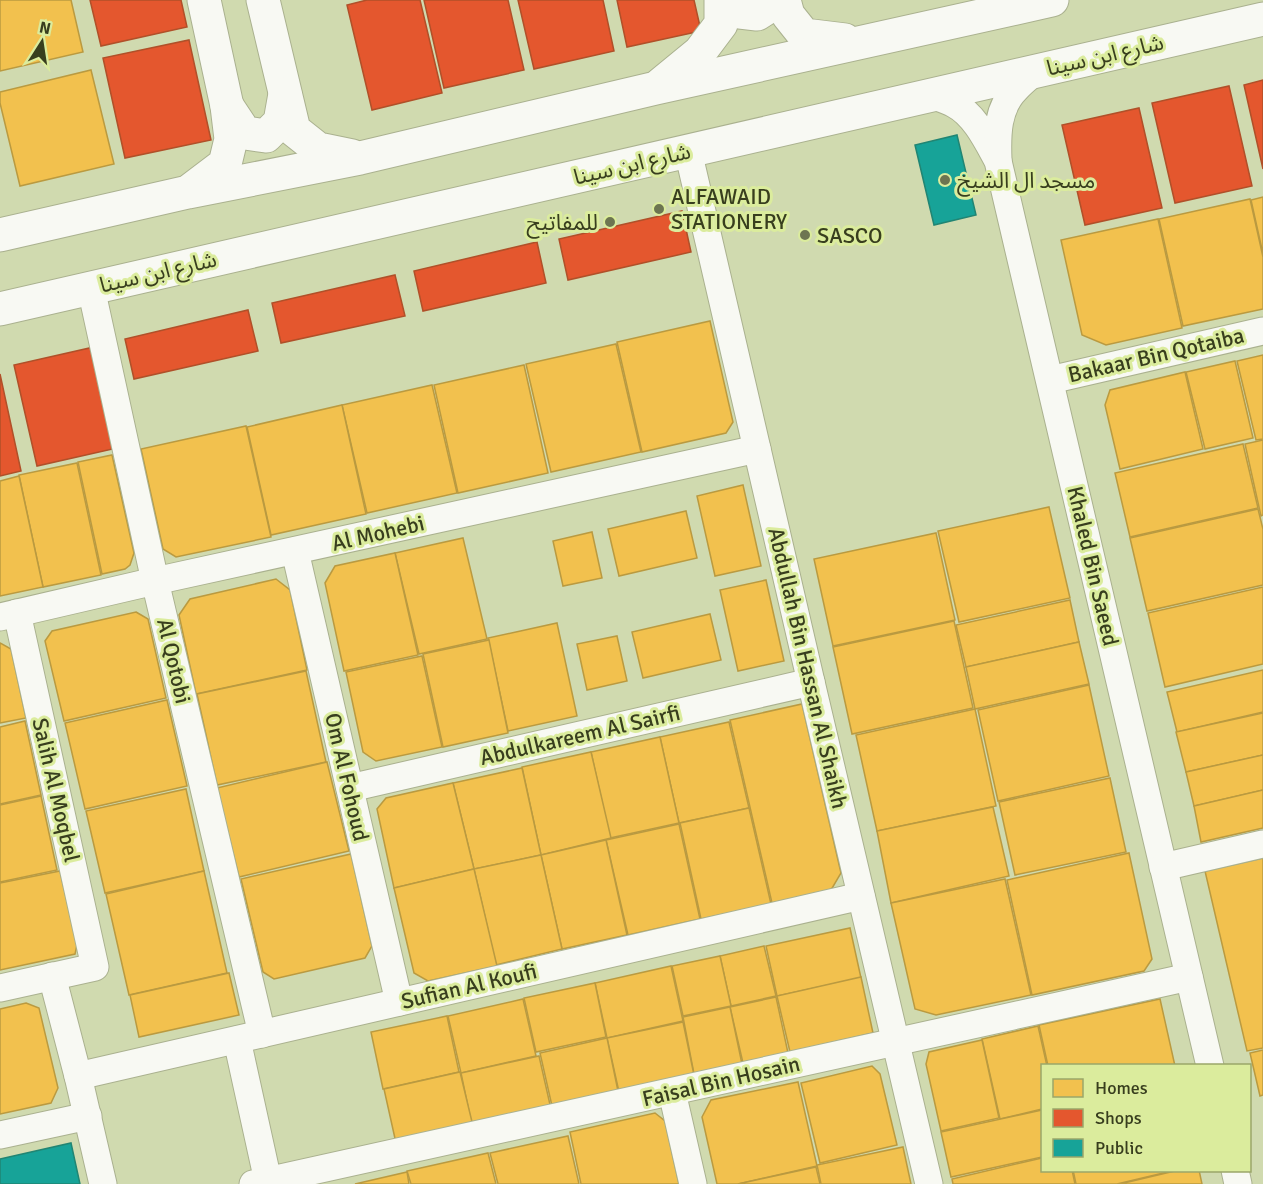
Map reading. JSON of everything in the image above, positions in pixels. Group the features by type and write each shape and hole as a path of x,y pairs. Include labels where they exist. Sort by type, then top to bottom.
{"street":[{"path":"188,192 225,164 231,139 227,106 204,0"},
{"path":"263,0 294,130 318,149 360,158"},
{"path":"656,88 700,52 721,24 720,0"},
{"path":"731,0 740,12 757,14 771,5 772,0"},
{"path":"784,0 788,15 804,35 859,42"},
{"path":"0,235 188,192 360,158 656,88 1052,0"},
{"name":"شارع ابن سينا","path":"0,309 1263,19"},
{"path":"998,161 997,132 1002,109 1014,90 1037,70"},
{"path":"227,106 245,133 266,136 280,122 285,94"},
{"name":"Khaled Bin Saeed","path":"931,95 955,104 970,117 986,138 998,161 1210,1064"},
{"name":"Abdullah Bin Hassan Al Shaikh","path":"688,151 929,1184"},
{"name":"Al Qotobi","path":"90,288 155,581 250,1037 261,1182"},
{"name":"Bakaar Bin Qotaiba","path":"1050,380 1263,331"},
{"name":"Al Mohebi","path":"8,615 757,449"},
{"name":"Om Al Fohoud","path":"295,551 399,1002"},
{"name":"Salih Al Moqbel","path":"8,615 95,967 52,976"},
{"name":"Abdulkareem Al Sairfi","path":"350,788 811,682"},
{"path":"1163,867 1263,844"},
{"name":"Sufian Al Koufi","path":"78,1076 861,896"},
{"path":"0,988 52,976 103,1184"},
{"name":"Faisal Bin Hosain","path":"261,1182 1189,977"},
{"path":"672,1092 693,1184"},
{"path":"0,1135 88,1116"}],"building: Homes":[{"path":"0,0 71,0 83,52 0,71"},
{"path":"91,70 114,164 20,186 0,103 0,92"},
{"path":"1263,197 1263,254 1251,200"},
{"path":"1250,199 1263,257 1263,309 1183,326 1159,219"},
{"path":"1158,219 1182,328 1106,345 1082,335 1061,240"},
{"path":"710,321 733,422 726,433 642,452 617,342"},
{"path":"616,344 641,452 551,472 526,364"},
{"path":"1263,355 1263,439 1256,440 1237,361"},
{"path":"1235,361 1253,438 1205,449 1186,372"},
{"path":"524,365 548,473 458,493 434,385"},
{"path":"1185,372 1203,449 1120,469 1105,405 1110,390"},
{"path":"432,385 457,493 367,513 342,405"},
{"path":"342,405 366,514 271,535 247,427"},
{"path":"246,426 271,537 176,557 163,549 141,449"},
{"path":"1263,440 1263,515 1261,516 1245,444"},
{"path":"1243,444 1258,508 1130,537 1115,473"},
{"path":"112,455 134,553 130,565 125,569 102,574 78,462"},
{"path":"77,463 101,575 43,587 19,475"},
{"path":"19,476 43,587 0,596 0,481"},
{"path":"743,485 761,566 715,576 697,496"},
{"path":"1049,507 1070,598 959,622 938,531"},
{"path":"1258,509 1263,529 1263,585 1147,611 1130,538"},
{"path":"686,511 697,558 619,576 608,529"},
{"path":"592,532 602,578 563,586 553,541"},
{"path":"936,533 955,620 833,646 814,559"},
{"path":"463,538 487,639 419,654 395,553"},
{"path":"395,553 418,655 344,671 325,583 335,566"},
{"path":"276,579 290,590 307,670 196,694 179,615 190,599"},
{"path":"766,580 784,661 738,671 720,590"},
{"path":"1263,587 1263,664 1165,687 1148,613"},
{"path":"1070,600 1079,642 966,667 956,625"},
{"path":"136,612 148,619 166,698 64,721 45,641 52,631"},
{"path":"710,614 721,660 643,678 632,632"},
{"path":"954,621 973,708 852,734 833,647"},
{"path":"557,623 577,716 508,731 488,638"},
{"path":"617,636 627,681 587,690 577,644"},
{"path":"489,640 508,733 443,747 423,654"},
{"path":"1079,642 1089,684 975,709 966,667"},
{"path":"0,643 11,649 26,718 0,723"},
{"path":"422,656 442,747 376,761 363,752 346,672"},
{"path":"1263,670 1263,712 1177,732 1167,692"},
{"path":"306,671 326,762 217,785 197,694"},
{"path":"1089,685 1109,776 998,801 978,710"},
{"path":"167,700 187,786 85,809 65,723"},
{"path":"802,704 841,873 831,890 772,903 730,720"},
{"path":"975,709 996,806 877,831 856,735"},
{"path":"1263,713 1263,755 1186,772 1176,732"},
{"path":"25,721 41,795 0,804 0,727"},
{"path":"729,722 749,808 679,823 660,737"},
{"path":"660,737 679,823 610,838 591,752"},
{"path":"591,752 611,838 541,855 522,767"},
{"path":"1263,755 1263,790 1194,806 1186,772"},
{"path":"327,762 349,851 239,877 217,788"},
{"path":"522,768 541,855 474,869 453,783"},
{"path":"1110,778 1126,852 1015,875 999,802"},
{"path":"453,783 474,869 394,888 377,809 386,798"},
{"path":"186,789 204,871 105,893 86,811"},
{"path":"1263,790 1263,828 1201,842 1194,806"},
{"path":"41,796 57,870 0,882 0,805"},
{"path":"993,807 1009,876 891,903 877,831"},
{"path":"749,808 771,904 701,919 680,823"},
{"path":"679,824 700,919 628,935 606,840"},
{"path":"606,840 627,935 562,949 541,855"},
{"path":"1129,853 1152,959 1144,971 1032,995 1007,880"},
{"path":"351,854 372,946 365,958 274,979 263,972 241,879"},
{"path":"541,855 562,949 496,965 474,869"},
{"path":"1263,858 1263,1048 1247,1051 1205,871"},
{"path":"474,869 497,966 428,981 414,973 394,888"},
{"path":"60,871 77,945 75,954 0,970 0,883"},
{"path":"204,871 227,973 129,995 106,894"},
{"path":"1005,879 1031,995 936,1015 915,1009 891,903"},
{"path":"850,928 861,978 777,996 766,946"},
{"path":"764,946 776,996 731,1006 720,956"},
{"path":"720,956 731,1006 683,1016 672,966"},
{"path":"671,966 683,1021 607,1038 595,983"},
{"path":"229,973 239,1015 139,1037 130,995"},
{"path":"861,977 873,1033 790,1052 777,996"},
{"path":"595,983 606,1037 536,1052 524,998"},
{"path":"776,997 788,1053 743,1063 730,1007"},
{"path":"523,999 536,1056 461,1073 448,1016"},
{"path":"1160,999 1175,1064 1048,1064 1039,1025"},
{"path":"26,1003 39,1008 58,1088 51,1103 0,1114 0,1009"},
{"path":"730,1007 742,1064 694,1074 683,1017"},
{"path":"447,1016 459,1072 383,1089 371,1032"},
{"path":"683,1022 694,1075 619,1092 607,1038"},
{"path":"1038,1026 1047,1064 1041,1064 1041,1109 1000,1119 982,1039"},
{"path":"607,1038 618,1091 552,1106 540,1053"},
{"path":"982,1040 999,1118 941,1131 926,1064 929,1052"},
{"path":"1263,1050 1263,1095 1260,1096 1250,1053"},
{"path":"539,1056 551,1109 472,1126 461,1073"},
{"path":"872,1066 880,1074 897,1145 820,1163 801,1083"},
{"path":"460,1072 473,1126 396,1143 384,1089"},
{"path":"798,1082 817,1166 738,1184 717,1184 702,1117 711,1100"},
{"path":"1041,1110 1041,1157 951,1177 941,1132"},
{"path":"655,1113 665,1121 679,1184 581,1184 570,1132"},
{"path":"568,1136 579,1184 498,1184 490,1153"},
{"path":"903,1147 911,1184 821,1184 817,1165"},
{"path":"488,1153 496,1184 411,1184 407,1171"},
{"path":"1041,1158 1041,1172 1072,1172 1075,1184 953,1184 952,1179"},
{"path":"816,1167 820,1184 738,1184"},
{"path":"407,1172 409,1184 355,1184"},
{"path":"1073,1172 1168,1172 1117,1184 1076,1184"},
{"path":"1171,1172 1199,1172 1202,1184 1120,1184"}],"building: Shops":[{"path":"90,0 181,0 187,27 101,46"},
{"path":"367,0 420,0 442,93 372,110 347,5"},
{"path":"424,0 508,0 524,70 444,88"},
{"path":"518,0 603,0 614,51 534,69"},
{"path":"617,0 694,0 701,31 627,47"},
{"path":"189,40 211,140 125,158 103,58"},
{"path":"1263,80 1263,169 1244,85"},
{"path":"1229,86 1252,186 1175,203 1152,103"},
{"path":"1139,108 1162,208 1085,225 1062,125"},
{"path":"682,211 691,252 568,280 559,239"},
{"path":"537,242 546,283 423,311 414,271"},
{"path":"395,275 405,316 281,343 272,303"},
{"path":"248,310 258,351 134,379 125,339"},
{"path":"94,347 117,448 37,466 14,365"},
{"path":"0,374 21,471 0,476"}],"building: Public":[{"name":"مسجد ال الشيخ","path":"957,135 976,215 934,225 915,145"},
{"path":"71,1143 80,1184 0,1184 0,1159"}],"place":[{"name":"مسجد ال الشيخ","path":"945,180"},
{"name":"ALFAWAID STATIONERY","path":"659,209"},
{"name":"للمفاتيح","path":"610,222"},
{"name":"SASCO","path":"805,235"}]}
